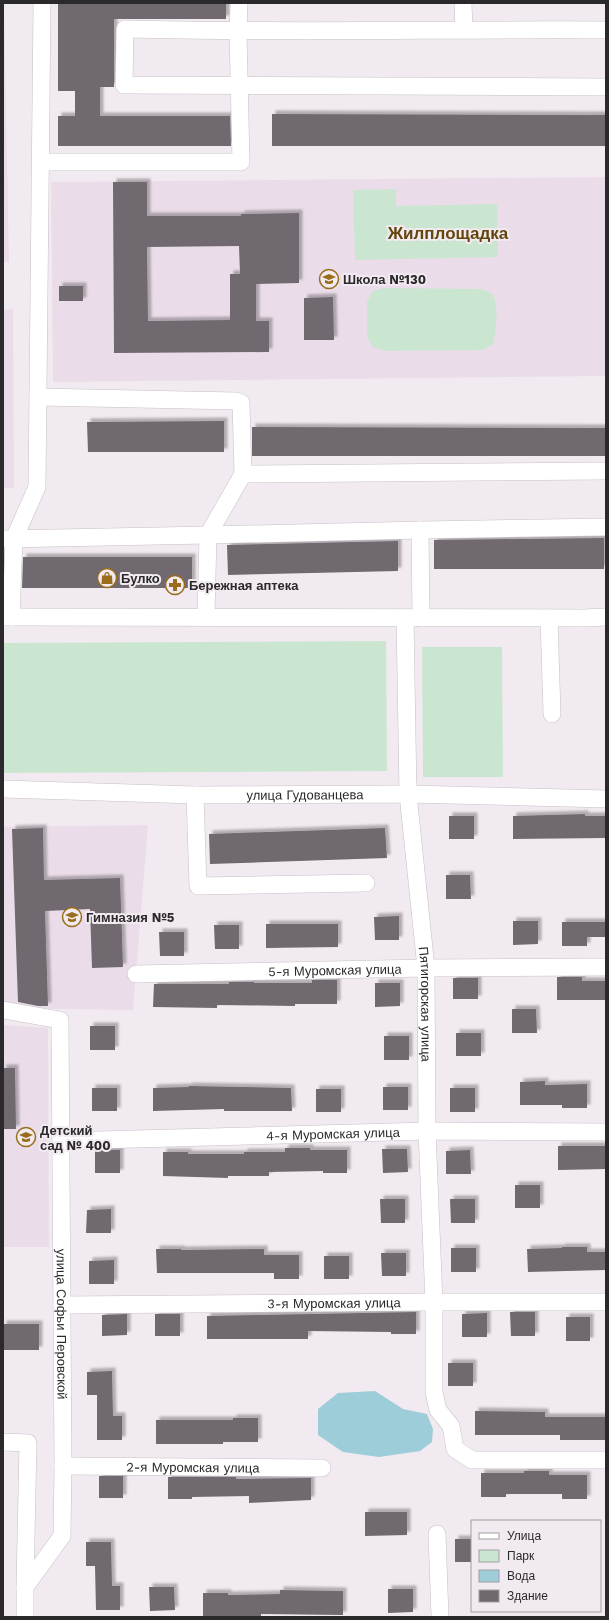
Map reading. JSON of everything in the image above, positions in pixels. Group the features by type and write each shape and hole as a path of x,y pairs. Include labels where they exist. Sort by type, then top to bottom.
{"street":[{"path":"42,3 38,487 9,539 7,617 606,617"},
{"path":"41,162 241,162 238,32 239,3"},
{"path":"463,3 464,29"},
{"path":"606,30 464,29 238,32 125,29 124,86 606,86"},
{"path":"38,397 236,401 241,403 243,474 208,536 206,618"},
{"path":"243,474 606,471"},
{"path":"9,539 606,527"},
{"name":"Пятигорская улица","path":"420,530 413,618 408,794 426,968 427,1131 434,1302 434,1392 438,1410 451,1426 456,1449 472,1460 606,1460"},
{"path":"549,618 552,714"},
{"name":"улица Гудованцева","path":"3,789 195,796 408,794 606,799"},
{"path":"195,796 198,886 366,883"},
{"name":"5-я Муромская улица","path":"136,974 426,968 606,967"},
{"name":"улица Софьи Перовской","path":"3,1010 60,1020 63,1466 62,1536 25,1587"},
{"name":"4-я Муромская улица","path":"61,1142 427,1131 606,1132"},
{"name":"3-я Муромская улица","path":"62,1305 606,1302"},
{"path":"3,1442 28,1443 25,1617"},
{"name":"2-я Муромская улица","path":"63,1466 322,1468"},
{"path":"437,1534 440,1617"}],"shaded area":[{"path":"4,3 9,262 3,262"},
{"name":"Школа №130","path":"606,177 606,376 53,382 51,182"},
{"path":"13,309 14,488 3,488 3,310"},
{"name":"Гимназия №5","path":"148,825 133,1010 3,1008 3,827"},
{"name":"Детский сад № 400","path":"3,1025 48,1028 49,1247 3,1247"}],"green space":[{"path":"396,189 396,209 397,206 497,204 498,257 355,260 353,190"},
{"path":"383,288 481,289 487,291 493,295 496,305 496,326 493,344 482,350 386,351 373,347 367,337 367,301 373,291"},
{"path":"386,641 387,771 3,773 3,643"},
{"path":"422,647 502,647 503,777 423,777"}],"water":[{"path":"375,1391 403,1409 427,1414 433,1429 432,1442 420,1451 379,1457 343,1452 318,1435 318,1409 338,1393"}],"building":[{"path":"58,3 226,3 226,19 114,19 114,87 100,87 100,116 230,116 231,146 58,146 58,116 75,116 75,91 58,91"},
{"path":"272,114 606,115 606,146 272,146"},
{"path":"113,182 147,182 147,216 241,216 241,214 299,213 299,283 256,284 256,321 269,321 269,352 114,353","holes":["239,246 240,274 230,274 230,320 148,321 147,247"]},
{"path":"59,286 83,286 83,301 59,301"},
{"path":"333,297 334,340 304,340 304,298"},
{"path":"224,421 224,452 88,452 87,422"},
{"path":"252,427 606,428 606,456 252,456"},
{"path":"604,538 604,569 434,569 434,540"},
{"path":"398,541 398,571 228,575 227,545"},
{"path":"23,557 192,557 192,588 22,588"},
{"path":"585,814 585,816 606,816 606,838 513,839 513,816"},
{"path":"449,816 474,816 474,839 449,839"},
{"path":"43,828 44,880 120,878 123,967 92,968 90,909 45,911 48,1006 38,1006 18,1002 12,829"},
{"path":"385,828 387,858 210,864 209,834"},
{"path":"446,875 470,875 471,899 446,899"},
{"path":"399,916 399,940 375,940 374,917"},
{"path":"513,921 538,921 538,944 513,945"},
{"path":"562,922 606,922 606,937 587,937 587,946 562,946"},
{"path":"266,924 338,924 338,947 266,948"},
{"path":"214,925 239,925 239,949 215,949"},
{"path":"159,932 184,932 184,956 160,956"},
{"path":"557,977 582,977 582,981 606,981 606,1000 557,1000"},
{"path":"453,978 478,978 478,999 453,999"},
{"path":"312,980 337,980 337,1004 295,1004 295,1006 217,1005 217,1008 153,1007 154,984 229,984 229,982 312,983"},
{"path":"375,983 400,983 400,1006 375,1007"},
{"path":"512,1009 536,1009 537,1033 512,1033"},
{"path":"90,1026 115,1026 115,1050 90,1050"},
{"path":"456,1033 481,1033 481,1056 456,1056"},
{"path":"384,1036 409,1036 409,1060 384,1060"},
{"path":"3,1068 15,1068 16,1129 3,1129"},
{"path":"545,1081 545,1085 587,1084 587,1108 562,1108 562,1105 520,1105 520,1082"},
{"path":"189,1086 291,1088 292,1111 224,1111 224,1109 153,1111 153,1088"},
{"path":"383,1087 408,1087 408,1110 383,1110"},
{"path":"92,1088 117,1088 117,1111 92,1111"},
{"path":"450,1088 475,1088 475,1112 450,1112"},
{"path":"316,1089 341,1089 341,1112 316,1112"},
{"path":"558,1146 606,1146 606,1169 558,1170"},
{"path":"285,1148 347,1150 347,1173 323,1173 323,1171 269,1172 269,1176 228,1176 228,1178 163,1176 163,1152 188,1152 188,1154 244,1154 244,1152 285,1152"},
{"path":"382,1149 407,1149 408,1172 383,1173"},
{"path":"95,1150 120,1150 120,1173 95,1173"},
{"path":"470,1150 471,1174 446,1174 446,1151"},
{"path":"515,1185 540,1185 540,1208 515,1208"},
{"path":"380,1199 405,1199 405,1223 381,1223"},
{"path":"450,1199 475,1199 475,1223 451,1223"},
{"path":"111,1209 111,1233 86,1233 87,1210"},
{"path":"587,1247 587,1252 606,1252 606,1270 528,1272 527,1249"},
{"path":"451,1248 476,1248 476,1272 451,1272"},
{"path":"156,1249 264,1249 264,1255 299,1255 299,1279 274,1279 274,1273 157,1273"},
{"path":"381,1253 406,1253 406,1276 382,1276"},
{"path":"324,1256 349,1256 349,1279 324,1279"},
{"path":"114,1260 114,1284 89,1284 89,1261"},
{"path":"416,1312 416,1334 391,1334 391,1332 308,1331 308,1339 207,1339 207,1316"},
{"path":"510,1312 535,1312 535,1336 511,1336"},
{"path":"487,1313 487,1337 462,1337 462,1314"},
{"path":"127,1314 127,1335 102,1336 102,1315"},
{"path":"155,1314 180,1314 180,1336 155,1336"},
{"path":"566,1317 590,1317 590,1341 566,1341"},
{"path":"3,1324 39,1324 39,1350 3,1350"},
{"path":"448,1363 473,1363 473,1386 448,1386"},
{"path":"112,1371 113,1416 122,1416 122,1440 97,1440 97,1395 87,1395 87,1372"},
{"path":"475,1411 545,1412 545,1417 606,1417 606,1440 560,1440 560,1435 475,1435"},
{"path":"233,1418 258,1418 258,1442 223,1442 223,1444 156,1444 156,1420 233,1420"},
{"path":"524,1471 549,1471 549,1475 587,1475 587,1499 562,1499 562,1494 506,1494 506,1497 481,1497 481,1473 524,1473"},
{"path":"99,1476 123,1476 123,1498 99,1498"},
{"path":"168,1477 236,1477 236,1479 311,1478 311,1500 249,1503 249,1496 168,1499"},
{"path":"365,1512 407,1512 407,1535 365,1536"},
{"path":"455,1539 471,1539 471,1562 455,1562"},
{"path":"86,1542 111,1542 112,1586 120,1586 120,1610 96,1610 95,1566 86,1566"},
{"path":"149,1587 174,1587 175,1610 150,1611"},
{"path":"388,1589 413,1589 413,1612 388,1613"},
{"path":"280,1590 343,1591 343,1615 261,1614 261,1617 203,1617 203,1593 228,1593 228,1595 280,1594"}],"place":[{"name":"Школа №130","path":"329,279"},
{"name":"Булко","path":"107,578"},
{"name":"Бережная аптека","path":"175,585"},
{"name":"Гимназия №5","path":"72,917"},
{"name":"Детский сад № 400","path":"26,1137"}],"district":[{"name":"Жилплощадка","path":"448,233"}]}
